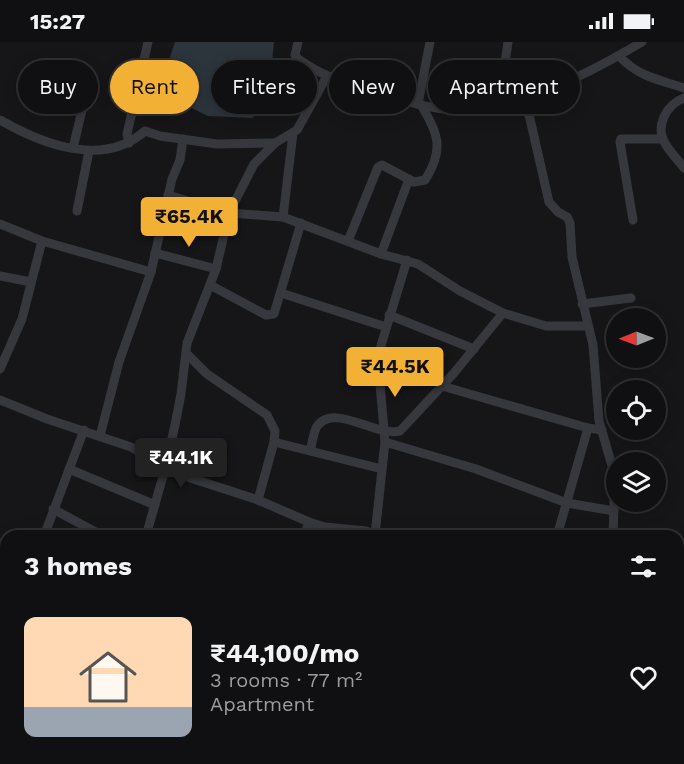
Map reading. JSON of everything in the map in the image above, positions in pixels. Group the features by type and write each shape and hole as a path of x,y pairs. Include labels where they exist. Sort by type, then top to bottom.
{"street":[{"path":"129,143 127,134 148,42"},
{"path":"298,42 295,55 298,59 327,76 428,106"},
{"path":"348,241 378,167 382,165 420,182 424,180 438,150 438,141 433,126 420,105 430,42"},
{"path":"505,60 508,42"},
{"path":"580,75 642,42"},
{"path":"619,56 628,66 641,74 684,88"},
{"path":"148,530 165,469 182,394 188,344 216,269 229,213 254,164 275,142 293,133 300,126 327,76"},
{"path":"684,98 670,105 661,131 663,140 684,168"},
{"path":"74,148 82,114"},
{"path":"529,114 549,202 558,213 567,217 570,223 572,257 593,345 598,410 608,452"},
{"path":"0,120 39,141 89,151 99,151 129,143 145,131 217,144 275,142"},
{"path":"283,217 293,133"},
{"path":"100,436 119,362 151,272 172,179 180,160 183,139"},
{"path":"633,220 621,139 663,140"},
{"path":"77,211 89,151"},
{"path":"381,254 409,179"},
{"path":"168,195 229,213 283,217 381,254 418,264 460,291 503,313 546,326 588,326"},
{"path":"210,285 266,315 274,314 300,223"},
{"path":"0,224 42,241 151,272"},
{"path":"0,369 22,319 42,241"},
{"path":"155,253 216,269"},
{"path":"377,530 385,437 379,372 380,349 407,260"},
{"path":"0,276 32,282"},
{"path":"281,294 386,327"},
{"path":"582,304 631,298"},
{"path":"385,437 400,431 442,386 503,313"},
{"path":"389,315 474,349"},
{"path":"186,353 207,374 267,416 275,431 258,500"},
{"path":"442,386 588,429 602,430"},
{"path":"0,400 131,447 149,456 165,469 258,500 309,522 325,527 356,530"},
{"path":"310,451 315,430 321,423 334,417 345,418 385,437 567,503 606,510"},
{"path":"559,530 588,429"},
{"path":"46,530 84,430"},
{"path":"274,442 382,469"},
{"path":"69,469 155,505"},
{"path":"53,509 92,530"},
{"path":"613,530 614,512"},
{"path":"306,530 309,522"}],"shaded area":[{"path":"175,42 274,42 272,60 211,60 211,114 256,114 253,118 208,116 199,112 199,60 170,59"}]}
